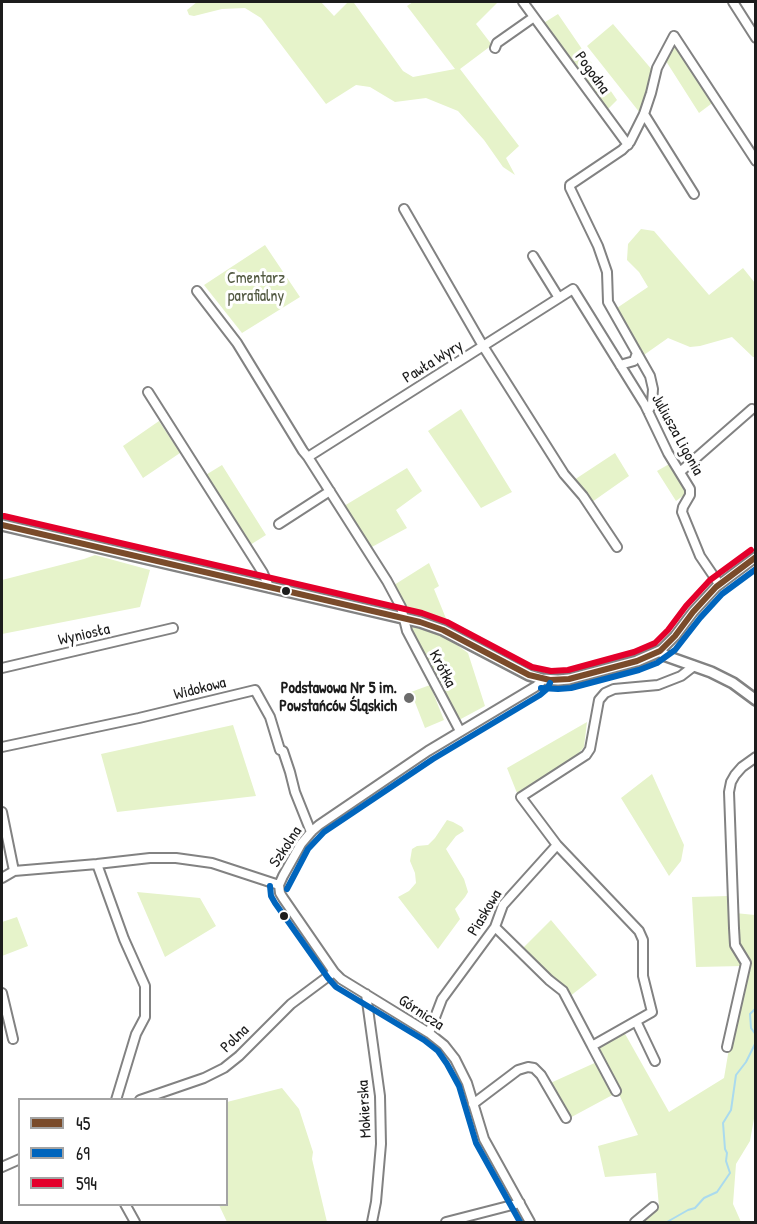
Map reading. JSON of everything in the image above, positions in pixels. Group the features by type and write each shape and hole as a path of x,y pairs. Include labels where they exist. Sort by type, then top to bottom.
{"street":[{"name":"Pogodna","path":"523,2 628,145"},
{"path":"733,2 756,38"},
{"path":"495,48 497,43 534,17"},
{"path":"650,408 653,389 650,376 608,302 607,272 598,246 570,187 628,145 644,114 657,68 674,36 756,161"},
{"path":"644,114 694,194"},
{"path":"404,209 483,346 564,474 583,496 617,547"},
{"path":"534,256 560,298"},
{"name":"Pawła Wyry","path":"308,457 573,289"},
{"name":"Juliusza Ligonia","path":"573,289 620,365 650,408 668,453 690,489 690,495 682,512 700,556 719,584"},
{"name":"Krótka","path":"197,291 237,342 303,451 387,581 401,607 407,631 460,731"},
{"path":"620,365 634,361 637,353"},
{"path":"147,392 263,573 268,587"},
{"path":"680,472 752,409"},
{"path":"279,524 330,491"},
{"path":"2,525 404,618 443,630 529,675 558,680 645,659 660,651 719,584 756,557"},
{"name":"Wyniosła","path":"2,668 173,628"},
{"path":"660,651 666,656 734,682 756,700"},
{"path":"592,1046 652,1012 642,976 643,940 639,931 556,845 521,797 586,755 590,749 599,700 605,693 614,689 658,685 681,676 694,666"},
{"name":"Szkolna","path":"14,871 150,858 176,858 212,863 279,885 301,844 311,832 428,751 535,687 542,679"},
{"name":"Widokowa","path":"2,747 139,718 255,690 270,717 311,832"},
{"path":"728,1047 746,963 735,945 734,936 729,792 735,775 756,757"},
{"path":"2,812 14,871 2,878"},
{"name":"Piaskowa","path":"429,1033 442,999 495,927 503,905 556,845"},
{"path":"98,864 124,939 145,986 145,1017 136,1034 117,1098"},
{"name":"Górnicza","path":"279,885 283,898 334,972 348,985 429,1033 444,1045 455,1059 467,1083 484,1139 530,1222"},
{"path":"495,927 563,991 616,1091"},
{"name":"Polna","path":"146,1098 204,1078 224,1068 291,1004 334,972"},
{"path":"2,993 13,1039"},
{"name":"Mokierska","path":"366,994 380,1096 381,1143 372,1222"},
{"path":"636,1021 655,1061"},
{"path":"473,1104 518,1070 528,1067 534,1068 541,1075 566,1118"},
{"path":"2,1167 18,1160"},
{"path":"446,1222 520,1203"},
{"path":"126,1206 135,1222"},
{"path":"635,1222 653,1207"}],"green space":[{"path":"197,2 321,2 334,16 348,2 354,3 403,71 413,77 455,69 407,6 413,2 498,2 476,24 492,45 460,69 519,146 506,158 515,175 503,167 484,140 458,111 426,98 395,102 370,87 356,85 326,104 261,18 245,8 222,9 194,16 189,15 187,10"},
{"path":"558,14 617,100 606,111 542,24"},
{"path":"613,24 653,71 650,92 640,113 587,46"},
{"path":"674,40 715,101 699,113 664,58"},
{"path":"641,229 654,231 709,295 743,268 755,283 755,357 732,337 690,347 668,338 641,357 614,310 648,287 639,272 627,260 628,244"},
{"name":"Cmentarz parafialny","path":"265,245 300,297 242,333 204,285"},
{"path":"461,409 512,492 481,508 428,431"},
{"path":"159,421 180,453 143,478 123,446"},
{"path":"615,453 629,476 592,502 574,480"},
{"path":"671,463 688,492 676,501 657,471"},
{"path":"222,465 266,535 250,545 204,476"},
{"path":"407,468 422,491 396,510 407,528 370,548 344,506"},
{"path":"95,555 150,570 140,607 2,634 2,580"},
{"path":"429,563 439,586 434,589 447,621 407,613 394,585"},
{"path":"412,624 442,634 468,653 485,706 459,720 408,626"},
{"path":"430,685 444,720 425,728 411,692"},
{"path":"587,722 584,747 577,755 517,793 507,768"},
{"path":"233,725 256,796 117,812 101,754"},
{"path":"652,774 684,845 681,861 669,876 621,798"},
{"path":"447,820 462,827 464,831 456,836 446,849 464,879 468,892 455,909 460,919 438,949 398,897 409,891 416,883 410,861 412,849 428,845"},
{"path":"137,892 200,898 216,926 165,957"},
{"path":"728,896 735,913 755,915 755,1113 750,1141 736,1164 733,1204 741,1222 640,1222 659,1207 656,1173 605,1177 598,1146 638,1135 618,1092 566,1120 546,1085 599,1061 594,1050 624,1032 669,1112 724,1078 743,966 696,967 692,897"},
{"path":"17,917 28,946 2,956 2,922"},
{"path":"551,920 597,975 569,997 521,950"},
{"path":"282,1088 299,1109 313,1152 312,1159 327,1222 227,1222 219,1206 228,1206 228,1102"}],"waterway":[{"path":"756,1008 750,1014 751,1028 756,1035"},
{"path":"667,1222 695,1208 704,1198 717,1192 730,1173 726,1161 723,1123 731,1110 736,1075 746,1062 756,1042"}],"transit line":[{"name":"594","path":"4,516 422,613 447,622 532,667 551,671 568,670 634,652 655,643 710,580 751,550"},
{"name":"45","path":"2,525 420,622 443,630 529,675 550,680 569,679 637,661 660,651 716,587 756,557"},
{"name":"69","path":"541,688 571,688 657,663 675,650 722,594 756,569"},
{"name":"69","path":"287,889 308,849 324,832 433,759 540,695 550,683"},
{"name":"69","path":"270,886 271,896 275,903 336,987 424,1040 438,1051 459,1086 476,1143 520,1222"}],"place":[{"name":"Podstawowa Nr 5 im. Powstańców Śląskich","path":"409,698"}]}
